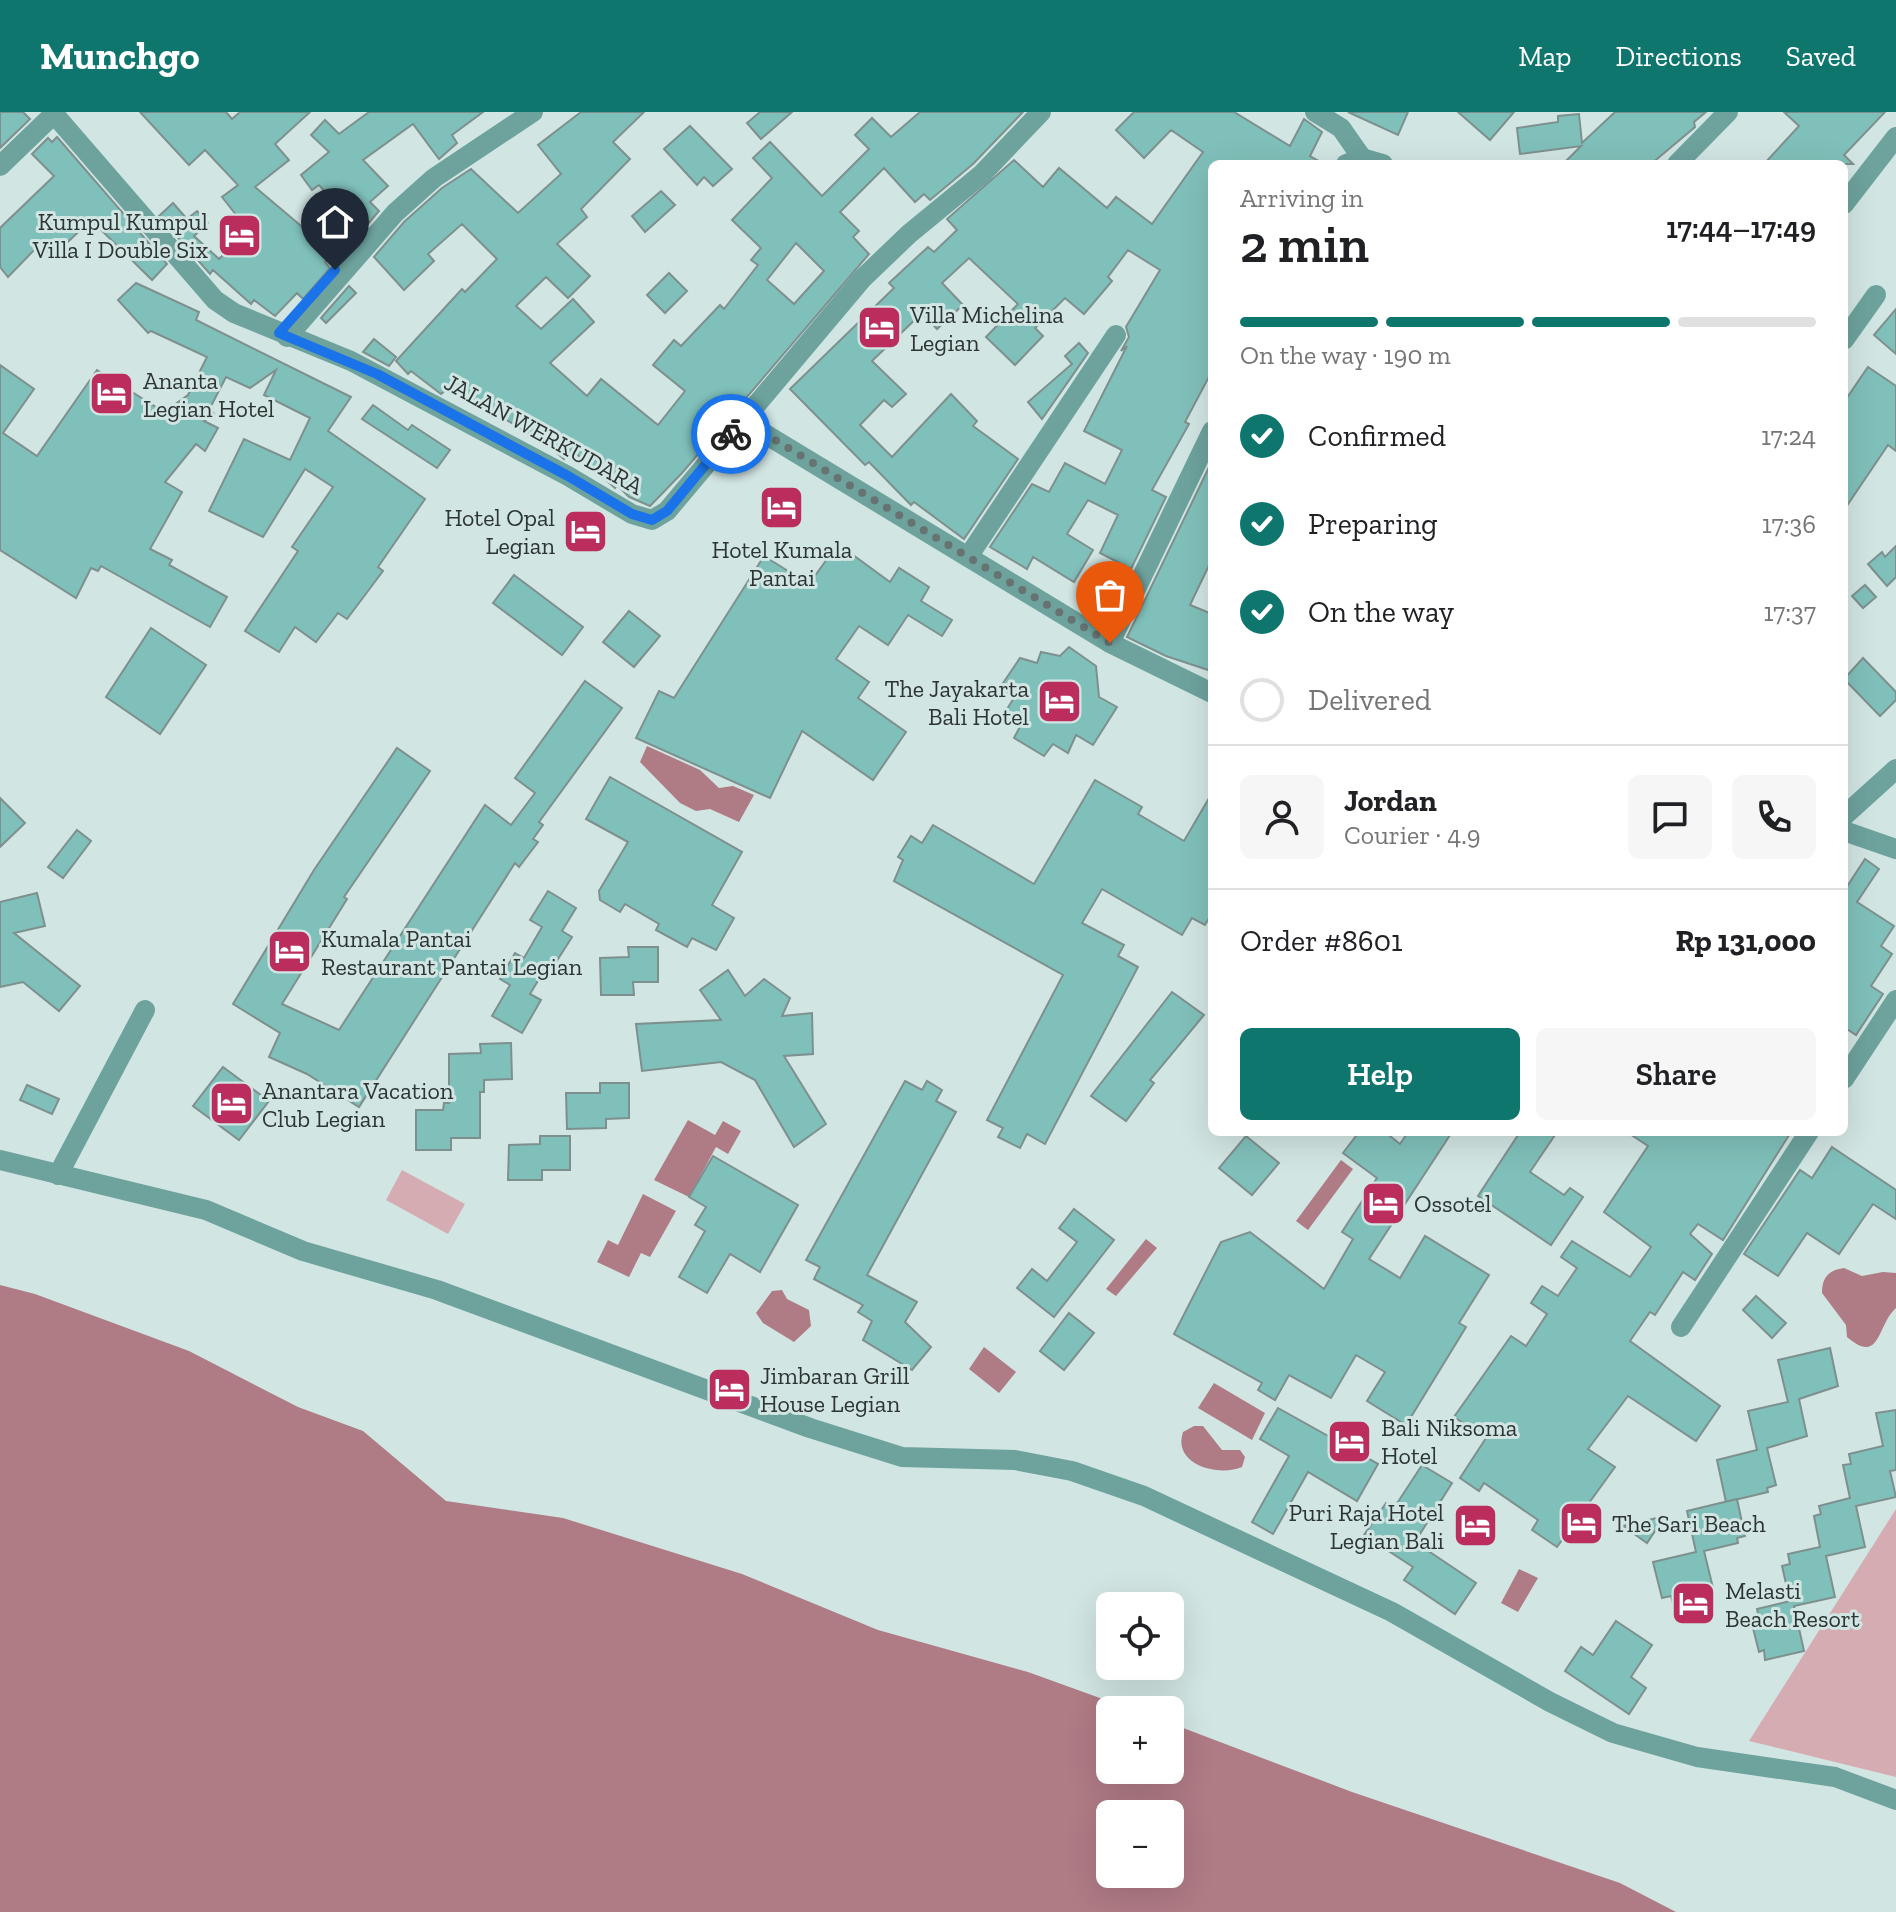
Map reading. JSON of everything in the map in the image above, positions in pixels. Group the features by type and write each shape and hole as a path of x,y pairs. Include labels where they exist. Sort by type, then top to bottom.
{"street":[{"path":"283,335 391,207 427,174 516,112"},
{"path":"283,335 395,213 434,178 533,112"},
{"path":"1041,112 982,174 909,234 862,279 742,420 1110,643 1208,691"},
{"path":"1315,112 1341,128 1354,160"},
{"path":"1681,160 1728,112"},
{"path":"0,166 55,113"},
{"name":"JALAN WERKUDARA","path":"55,113 215,300 234,313 377,374 568,476 632,514 652,520 667,511 742,420"},
{"path":"1848,199 1896,137"},
{"path":"1848,334 1876,295"},
{"path":"968,557 1116,335"},
{"path":"1110,643 1208,439"},
{"path":"1848,812 1896,769"},
{"path":"1848,832 1896,849"},
{"path":"1848,1073 1896,1000"},
{"path":"58,1175 145,1010"},
{"path":"1681,1327 1806,1136"},
{"path":"0,1160 206,1210 303,1251 437,1290 810,1428 902,1457 1015,1460 1087,1476 1144,1496 1392,1612 1550,1702 1613,1733 1697,1757 1835,1777 1896,1800"}],"shaded area":[{"path":"647,746 700,770 719,788 733,786 754,795 739,822 710,809 696,811 680,803 640,762"},
{"path":"688,1120 715,1135 723,1121 741,1131 728,1154 716,1147 689,1197 654,1180"},
{"path":"1341,1160 1353,1169 1308,1230 1296,1221"},
{"path":"402,1170 465,1204 448,1234 386,1200"},
{"path":"643,1194 676,1211 650,1257 641,1253 629,1277 597,1262 608,1240 618,1245"},
{"path":"1146,1239 1157,1248 1116,1296 1106,1289"},
{"path":"1844,1268 1862,1276 1896,1273 1896,1308 1877,1339 1866,1347 1847,1337 1846,1325 1822,1293 1827,1275"},
{"path":"0,1285 35,1294 189,1351 298,1407 363,1431 446,1501 563,1518 742,1574 878,1630 1028,1672 1096,1697 1096,1784 1184,1784 1184,1728 1352,1792 1620,1883 1676,1912 0,1912"},
{"path":"782,1290 787,1299 809,1310 811,1326 794,1342 763,1323 756,1313 772,1291"},
{"path":"984,1347 1016,1372 999,1393 969,1369"},
{"path":"1214,1383 1265,1413 1252,1440 1198,1408"},
{"path":"1194,1426 1203,1426 1222,1450 1240,1450 1245,1457 1242,1467 1210,1469 1191,1460 1184,1453 1181,1443 1183,1432"},
{"path":"1896,1509 1896,1777 1749,1741"},
{"path":"1519,1569 1538,1578 1518,1612 1501,1603"}],"building":[{"path":"0,112 23,112 30,119 0,148"},
{"path":"140,112 226,112 232,119 240,112 310,112 275,144 289,160 255,187 313,236 341,210 319,185 312,190 301,175 329,152 311,135 325,120 339,134 369,112 483,112 452,135 457,143 439,159 413,124 363,160 388,186 370,202 379,211 356,238 353,236 325,262 330,268 303,299 297,293 275,316 254,300 251,304 213,270 210,274 159,216 173,203 187,219 197,211 208,223 194,236 219,259 248,230 222,197 238,185 205,150 189,165"},
{"path":"581,112 644,112 613,142 630,159 581,209 587,217 557,244 590,276 568,298 546,277 516,306 541,329 573,299 594,322 550,363 587,396 601,379 658,425 685,391 653,365 674,340 681,346 720,305 724,309 758,265 751,260 761,248 732,220 772,178 753,158 770,142 822,196 869,149 855,135 872,118 891,137 920,112 1023,112 973,164 930,200 924,194 915,202 884,168 840,212 859,231 853,237 869,254 682,473 650,506 629,497 617,485 615,488 572,450 564,459 544,442 450,387 441,394 411,371 408,374 396,361 462,289 465,292 497,259 462,224 428,254 434,261 404,290 374,257 404,222 442,188 471,169 518,213 561,174 538,145","holes":["796,243 824,271 794,304 767,280"]},
{"path":"760,112 792,112 761,139 747,123"},
{"path":"1134,112 1234,112 1290,146 1304,119 1322,132 1310,156 1317,160 1208,160 1208,379 1185,422 1189,424 1152,490 1166,497 1131,569 1100,553 1118,515 1088,500 1067,534 1093,550 1074,582 1033,557 1027,569 990,547 1032,484 1049,492 1065,463 1105,484 1122,450 1084,431 1127,346 1121,351 1129,337 1126,327 1160,270 1128,250 1108,277 1112,281 1084,314 1065,298 1035,328 1043,336 1015,365 986,337 1018,304 969,258 942,283 963,305 937,329 922,313 872,361 906,394 892,407 884,400 860,425 892,457 951,394 977,421 973,426 1018,459 964,539 914,502 911,505 869,462 865,465 790,389 894,288 889,283 928,247 934,252 957,230 947,219 1014,160 1043,187 1059,168 1107,208 1116,197 1152,224 1203,152 1171,130 1144,158 1116,130"},
{"path":"1348,112 1408,112 1398,135"},
{"path":"1458,112 1514,112 1490,140"},
{"path":"1615,112 1706,112 1694,122 1695,127 1656,160 1567,160 1581,146 1520,154 1517,128 1558,122 1558,116 1579,114 1582,143"},
{"path":"1784,112 1885,112 1844,155 1853,164 1848,164 1848,160 1768,160 1799,126"},
{"path":"690,126 732,169 713,186 704,177 697,185 664,149"},
{"path":"57,137 167,264 152,280 91,220 53,256 40,244 8,277 0,267 0,228 54,176 32,154 48,138 52,142"},
{"path":"661,191 675,205 645,232 632,216"},
{"path":"669,273 687,291 665,313 647,295"},
{"path":"136,283 199,312 196,320 351,397 328,431 425,499 378,567 383,571 347,619 338,613 316,642 295,627 279,652 245,631 298,551 292,547 333,487 305,469 263,537 209,511 244,439 290,460 310,418 264,395 276,370 250,388 226,377 210,408 214,414 204,421 218,428 205,451 196,444 165,482 182,492 150,549 172,560 169,565 227,597 210,627 101,566 98,571 91,568 76,598 0,550 0,365 34,389 3,433 37,456 97,370 164,412 188,395 207,357 151,331 148,333 118,300"},
{"path":"349,286 356,293 326,323 321,318"},
{"path":"1896,309 1896,354 1874,335"},
{"path":"374,339 396,357 389,366 363,352"},
{"path":"1079,343 1088,353 1042,419 1028,402 1072,364 1065,356"},
{"path":"1868,367 1896,386 1896,451 1888,445 1848,504 1848,396"},
{"path":"373,405 408,430 412,425 450,450 437,468 362,419"},
{"path":"1208,469 1208,567 1190,605 1208,612 1208,670 1166,656 1127,637"},
{"path":"838,544 890,582 899,568 929,587 921,601 952,620 942,636 908,615 888,645 859,626 836,659 869,682 858,698 906,732 873,780 802,731 770,798 636,738 659,691 674,698 764,556 809,584"},
{"path":"1896,546 1896,577 1887,586 1868,564 1882,552 1885,557"},
{"path":"514,575 583,627 562,655 493,603"},
{"path":"1865,585 1876,597 1863,608 1852,596"},
{"path":"629,611 660,636 634,667 603,642"},
{"path":"151,628 206,665 160,734 106,697"},
{"name":"The Jayakarta Bali Hotel","path":"1069,647 1096,666 1099,697 1117,707 1093,745 1076,735 1068,753 1053,744 1044,756 1014,738 1023,721 1005,712 1014,698 1001,686 1020,658 1037,663 1041,652 1060,656"},
{"path":"1863,658 1896,692 1896,700 1880,716 1848,683 1848,675"},
{"path":"585,681 622,708 539,822 543,825 533,839 538,842 519,867 515,863 359,1107 307,1074 269,1057 280,1033 233,1004 314,870 397,748 430,771 344,897 347,899 282,1004 339,1030 485,805 511,825 535,793 515,778"},
{"path":"610,777 742,852 712,905 734,918 716,950 692,938 687,947 656,930 659,924 625,904 620,912 600,900 599,891 628,842 586,819"},
{"path":"1095,780 1142,807 1138,814 1184,841 1208,800 1208,920 1205,925 1192,918 1182,935 1102,889 1082,923 1124,945 1118,956 1138,967 1045,1144 1027,1134 1020,1148 998,1137 1003,1128 987,1120 1063,975 894,881 903,860 898,857 911,836 922,843 933,825 1034,884"},
{"path":"0,798 25,823 0,847"},
{"path":"77,830 91,841 63,878 48,867"},
{"path":"1865,859 1879,869 1857,902 1894,926 1881,946 1892,954 1871,986 1883,994 1856,1035 1848,1030 1848,885"},
{"path":"548,891 576,908 562,931 572,937 553,967 548,964 530,994 541,1000 522,1033 492,1016 510,985 500,979 515,953 524,958 542,927 530,920"},
{"path":"37,893 45,926 14,933 80,986 59,1011 23,982 0,987 0,902"},
{"path":"628,947 658,947 658,982 633,982 634,995 601,995 600,958 629,957"},
{"path":"728,970 745,996 764,979 790,998 782,1016 812,1013 813,1054 784,1056 826,1124 794,1147 755,1080 721,1062 642,1071 636,1024 721,1020 700,990"},
{"path":"1172,992 1204,1015 1150,1080 1154,1083 1126,1121 1091,1096"},
{"path":"511,1043 512,1079 484,1080 484,1092 480,1092 480,1138 451,1138 451,1150 416,1150 416,1110 443,1110 444,1103 449,1103 449,1054 481,1053 480,1044"},
{"name":"Anantara Vacation Club Legian","path":"223,1067 269,1101 239,1140 193,1106"},
{"path":"905,1081 922,1090 927,1081 942,1090 936,1101 956,1112 867,1275 917,1302 905,1322 931,1347 912,1370 863,1340 872,1321 858,1312 863,1305 814,1279 820,1267 806,1260"},
{"path":"600,1083 629,1083 629,1118 606,1119 606,1128 567,1129 566,1093 600,1093"},
{"path":"27,1085 59,1099 52,1114 20,1100"},
{"path":"540,1136 570,1136 570,1170 542,1170 542,1180 508,1180 509,1145 540,1144"},
{"path":"1246,1136 1279,1163 1252,1195 1219,1168"},
{"path":"1356,1136 1390,1136 1400,1144 1405,1136 1449,1136 1369,1259 1400,1278 1425,1236 1489,1275 1459,1323 1466,1327 1406,1425 1367,1401 1385,1372 1356,1355 1331,1398 1289,1375 1275,1400 1258,1390 1262,1383 1174,1334 1221,1242 1250,1232 1324,1289 1353,1239 1342,1232 1377,1178 1343,1153"},
{"path":"1517,1136 1554,1136 1530,1172 1564,1195 1570,1188 1583,1197 1551,1245 1478,1196"},
{"path":"1633,1136 1788,1136 1723,1240 1698,1224 1690,1234 1712,1254 1695,1280 1683,1272 1655,1315 1650,1312 1630,1341 1720,1406 1696,1441 1628,1396 1588,1449 1615,1467 1557,1547 1532,1530 1538,1520 1484,1483 1479,1491 1460,1478 1486,1438 1454,1417 1511,1336 1526,1346 1547,1314 1531,1303 1542,1286 1558,1296 1577,1268 1561,1257 1572,1241 1630,1277 1651,1247 1604,1212 1648,1146"},
{"path":"1832,1147 1896,1190 1896,1219 1873,1204 1839,1254 1807,1233 1778,1276 1744,1254 1800,1170 1812,1178"},
{"path":"713,1156 798,1205 760,1272 730,1254 707,1293 679,1277 705,1231 695,1225 706,1207 689,1197"},
{"path":"1074,1209 1114,1240 1054,1317 1017,1288 1032,1269 1047,1281 1077,1242 1059,1228"},
{"path":"1756,1296 1786,1323 1772,1338 1743,1310"},
{"path":"1069,1313 1094,1333 1064,1370 1040,1351"},
{"path":"1830,1348 1838,1386 1799,1399 1807,1436 1767,1448 1776,1485 1767,1488 1768,1492 1726,1502 1717,1460 1757,1450 1748,1411 1788,1402 1778,1360"},
{"path":"1278,1408 1378,1464 1357,1501 1308,1472 1273,1534 1252,1522 1289,1456 1260,1439"},
{"path":"1896,1410 1896,1470 1890,1471 1896,1497 1856,1506 1865,1547 1826,1556 1835,1597 1794,1606 1804,1651 1765,1660 1764,1650 1759,1652 1751,1620 1759,1618 1757,1609 1790,1601 1782,1566 1790,1564 1788,1554 1820,1547 1814,1516 1821,1514 1819,1506 1850,1498 1843,1465 1851,1464 1849,1454 1883,1446 1876,1413"},
{"path":"1422,1465 1452,1483 1415,1542 1476,1583 1455,1614 1404,1580 1413,1567 1364,1535 1386,1503 1394,1508"},
{"path":"1737,1499 1745,1536 1737,1538 1738,1543 1704,1551 1713,1588 1704,1590 1705,1596 1673,1603 1671,1596 1662,1598 1653,1562 1696,1552 1687,1511"},
{"path":"1665,1516 1647,1543 1623,1526"},
{"path":"1616,1621 1652,1645 1631,1677 1646,1688 1629,1714 1565,1671 1581,1647 1593,1655"}],"way so far":[{"path":"731,434 742,420 1110,643"}],"place":[{"name":"Kumpul Kumpul Villa I Double Six","path":"239,235"},
{"name":"Villa Michelina Legian","path":"879,328"},
{"name":"Ananta Legian Hotel","path":"112,394"},
{"name":"Hotel Kumala Pantai","path":"782,507"},
{"name":"Hotel Opal Legian","path":"586,531"},
{"name":"The Jayakarta Bali Hotel","path":"1060,702"},
{"name":"Kumala Pantai Restaurant Pantai Legian","path":"290,952"},
{"name":"Anantara Vacation Club Legian","path":"231,1104"},
{"name":"Ossotel","path":"1383,1203"},
{"name":"Jimbaran Grill House Legian","path":"729,1389"},
{"name":"Bali Niksoma Hotel","path":"1350,1441"},
{"name":"The Sari Beach","path":"1581,1523"},
{"name":"Puri Raja Hotel Legian Bali","path":"1475,1526"},
{"name":"Melasti Beach Resort","path":"1694,1604"}],"route":[{"path":"335,270 279,333 377,374 568,476 632,514 652,520 667,511 731,434"}]}
